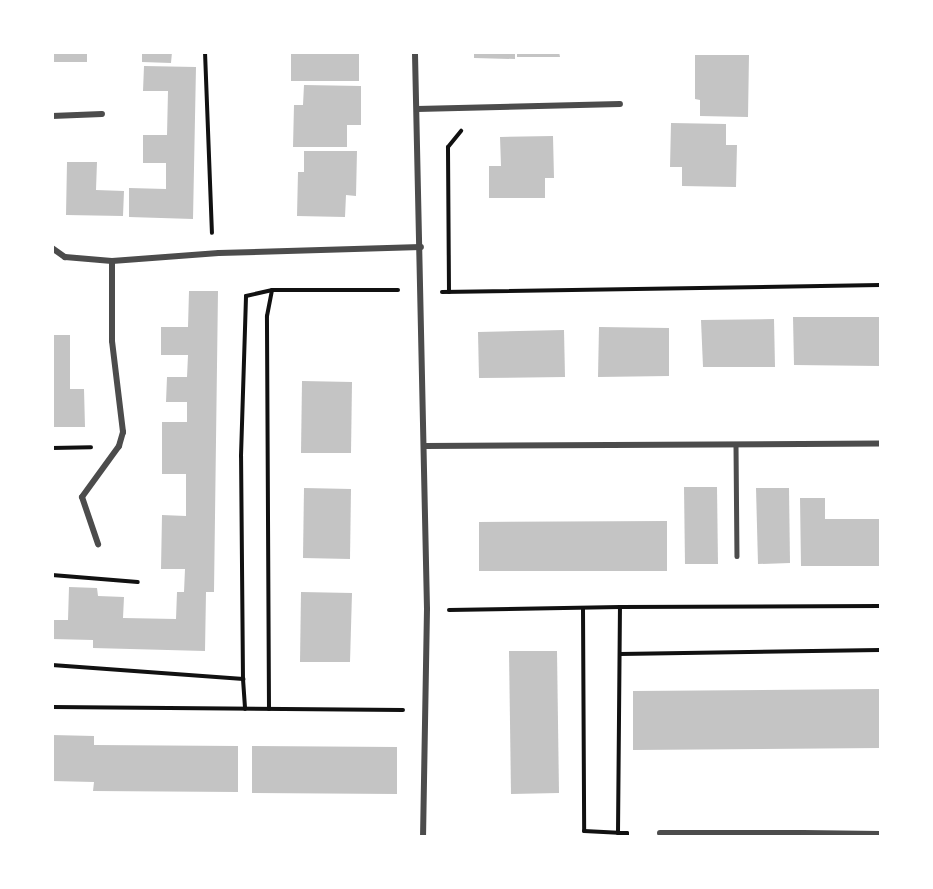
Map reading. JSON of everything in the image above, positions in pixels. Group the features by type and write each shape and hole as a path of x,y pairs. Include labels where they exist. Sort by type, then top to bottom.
{"street":[{"path":"416,54 427,609 423,837"},
{"path":"417,109 620,104"},
{"path":"52,116 102,114"},
{"path":"52,248 66,257 112,261 219,253 421,247"},
{"path":"98,544 82,497 119,446 123,432 112,341 112,261"},
{"path":"424,446 880,444"},
{"path":"660,833 880,834"}],"lane":[{"path":"736,445 737,556"}],"path":[{"path":"205,52 212,236 219,253"},
{"path":"449,292 448,147 452,138 463,130 473,129"},
{"path":"245,709 241,456 246,296 272,290 449,292 880,285"},
{"path":"269,709 267,316 272,290"},
{"path":"52,448 119,446"},
{"path":"52,575 138,582"},
{"path":"427,609 880,606"},
{"path":"618,832 620,607"},
{"path":"583,608 584,831 627,833 627,837"},
{"path":"620,654 880,650"},
{"path":"52,666 243,679"},
{"path":"52,707 425,711"}],"building":[{"path":"52,52 87,52 87,62 52,62"},
{"path":"142,52 172,52 171,63 142,62"},
{"path":"291,52 359,52 359,81 291,81"},
{"path":"474,52 515,52 515,59 474,58"},
{"path":"517,52 559,52 560,57 517,57"},
{"path":"695,55 749,55 748,117 700,116 700,100 695,99"},
{"path":"144,66 196,67 193,219 129,217 129,188 166,189 166,163 143,163 143,135 167,135 168,91 143,91"},
{"path":"304,85 361,86 361,125 347,125 347,147 293,147 294,105 303,105"},
{"path":"671,123 726,124 726,145 737,145 736,187 682,186 682,167 670,167"},
{"path":"553,136 554,178 545,178 545,198 489,198 489,166 501,166 500,137"},
{"path":"304,151 357,151 356,196 346,195 345,217 297,216 298,172 304,172"},
{"path":"67,162 97,162 96,190 124,191 123,216 66,215"},
{"path":"189,291 218,291 214,592 206,592 205,651 93,648 93,640 52,639 52,620 68,620 69,587 97,588 98,596 124,597 123,618 176,619 177,592 184,592 185,569 161,569 162,515 186,516 186,474 162,474 162,422 187,422 187,402 166,402 167,377 187,377 188,355 161,355 161,327 188,327"},
{"path":"793,317 880,317 880,366 794,365"},
{"path":"774,319 775,367 703,367 701,320"},
{"path":"599,327 669,328 669,376 598,377"},
{"path":"564,330 565,377 479,378 478,332"},
{"path":"52,335 70,335 70,389 84,389 85,427 52,427"},
{"path":"302,381 352,382 351,453 301,453"},
{"path":"684,487 717,487 718,564 685,564"},
{"path":"304,488 351,489 350,559 303,558"},
{"path":"756,488 789,488 790,563 758,564"},
{"path":"800,498 825,498 825,519 880,519 880,566 801,566"},
{"path":"667,521 667,571 479,571 479,522"},
{"path":"301,592 352,593 350,662 300,662"},
{"path":"509,651 557,651 559,793 511,794"},
{"path":"880,689 880,748 633,750 633,691"},
{"path":"52,735 94,736 94,745 238,746 238,792 93,791 94,782 52,781"},
{"path":"252,746 397,747 397,794 252,793"}]}
